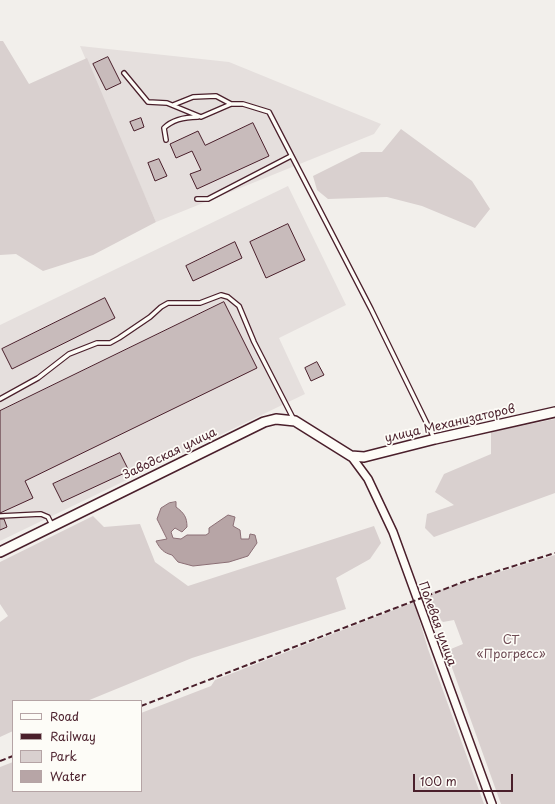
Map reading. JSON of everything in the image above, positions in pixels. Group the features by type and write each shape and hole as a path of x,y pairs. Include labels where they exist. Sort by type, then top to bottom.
{"street":[{"name":"улица Механизаторов","path":"351,456 364,457 435,439 555,412"},
{"name":"Заводская улица","path":"0,552 249,428 276,419 295,421 351,456"},
{"name":"Полевая улица","path":"351,456 368,478 393,532 492,804"}],"lane":[{"path":"124,73 148,102 167,103 201,117"},
{"path":"173,105 193,97 216,96 232,104"},
{"path":"166,140 164,128 169,124 186,117 201,117 232,104 243,104 269,112 371,309 435,439"},
{"path":"197,200 208,200 291,156"},
{"path":"0,399 38,378 69,354 97,343 110,343 119,338 168,303 200,303 221,294 228,297 239,306 254,342 295,421"},
{"path":"0,516 41,514 48,517 52,525"}],"shaded area":[{"path":"80,46 229,62 381,124 374,134 156,222"},
{"path":"288,186 346,305 279,338 305,394 0,541 0,325"}],"green space":[{"path":"0,41 3,41 29,84 87,58 156,222 93,255 43,271 16,254 0,255"},
{"path":"401,129 472,181 490,209 475,228 422,206 387,197 328,199 317,190 313,176 361,152 382,152"},
{"path":"555,419 555,493 434,537 425,528 427,514 454,505 435,492 444,474 491,454 491,432"},
{"path":"93,516 104,527 140,524 155,562 188,586 374,526 381,543 370,559 336,578 346,609 192,658 89,700 12,700 12,731 0,737 0,622 8,616 0,604 0,562"},
{"name":"СТ «Прогресс»","path":"555,555 555,804 501,804 446,651 463,644 454,620 443,622 430,610 424,595"},
{"path":"414,602 428,649 484,804 0,804 0,767 12,762 12,792 142,792 142,713 211,686 215,680"}],"water":[{"path":"176,502 176,507 186,518 187,527 182,532 175,528 171,532 173,538 181,539 187,535 206,535 209,533 209,528 228,515 235,517 233,526 240,530 241,539 249,539 250,534 255,535 257,543 248,556 229,562 193,566 178,562 172,555 162,550 156,541 167,539 157,519 161,508 169,503"}],"building":[{"path":"108,57 121,83 106,90 93,64"},
{"path":"141,118 144,127 134,131 130,122"},
{"path":"253,123 269,156 197,189 190,174 201,170 192,151 176,158 170,144 198,131 205,145"},
{"path":"159,159 167,176 155,181 148,163"},
{"path":"288,224 305,260 266,278 250,242"},
{"path":"235,242 242,258 193,281 186,266"},
{"path":"105,298 115,318 12,369 2,349"},
{"path":"224,302 257,368 25,481 33,498 0,513 0,411"},
{"path":"317,362 324,375 311,381 305,368"},
{"path":"120,453 129,471 62,502 53,484"},
{"path":"0,519 4,519 7,527 0,530"}],"railway":[{"path":"142,706 463,582 555,553"},
{"path":"0,761 12,756"}]}
